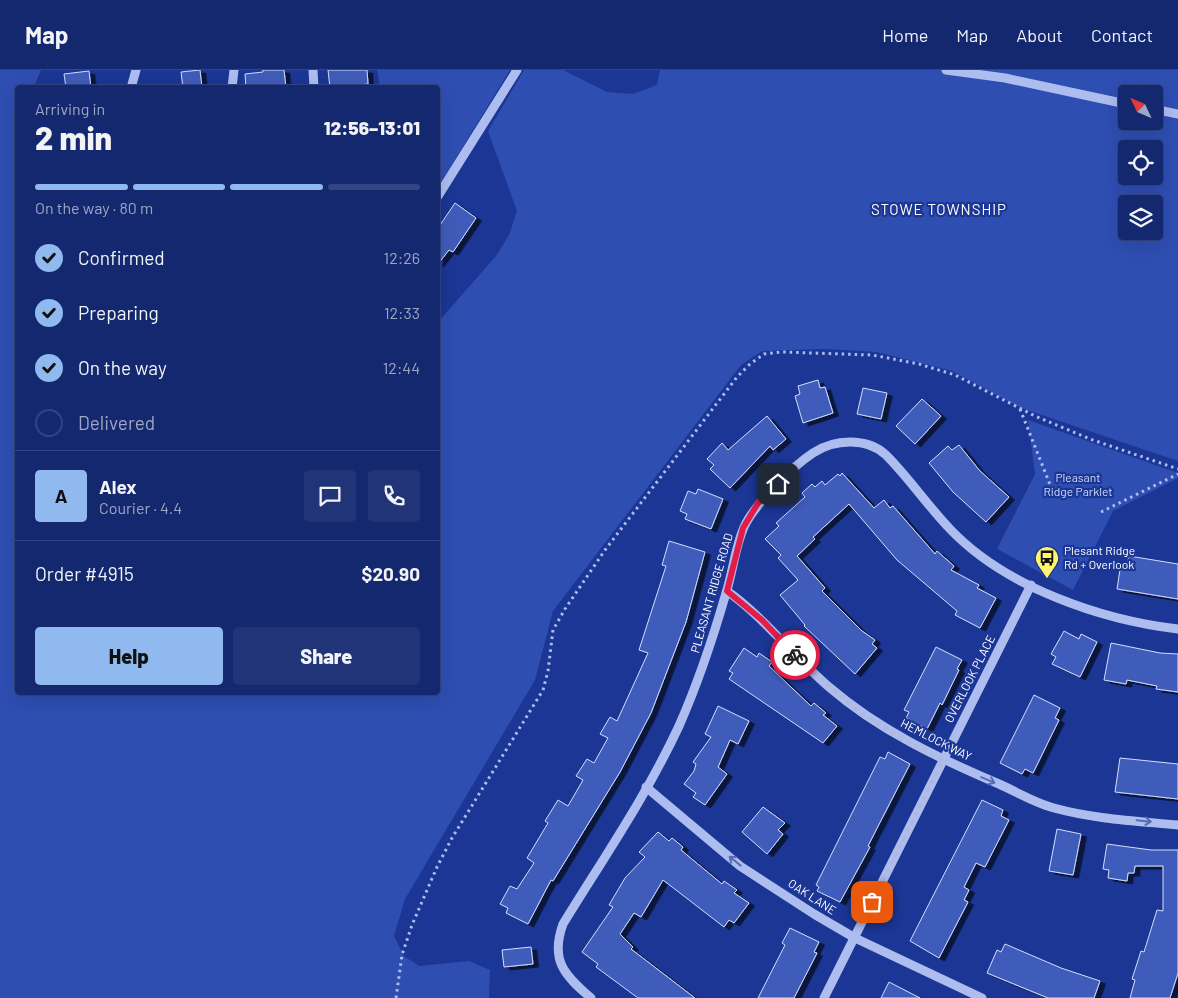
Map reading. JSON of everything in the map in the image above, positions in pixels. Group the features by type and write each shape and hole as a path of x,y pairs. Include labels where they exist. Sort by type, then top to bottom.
{"street":[{"path":"132,85 136,70"},
{"path":"232,85 234,70"},
{"path":"314,70 314,85"},
{"path":"440,193 474,142 517,70"},
{"path":"946,70 1005,78 1118,102"},
{"path":"1163,111 1178,114"},
{"name":"PLEASANT RIDGE ROAD","path":"591,998 566,975 558,957 563,924 646,787 678,727 704,665 727,591 743,528 758,503 814,452 839,442 861,442 884,453 951,530 987,560 1031,585 1088,609 1145,625 1178,628"},
{"name":"OVERLOOK PLACE","path":"824,998 1031,585"},
{"name":"HEMLOCK WAY","path":"727,591 745,604 794,654 862,714 904,740 943,760 1053,808 1092,816 1178,825"},
{"name":"OAK LANE","path":"646,787 740,866 855,938 982,998"}],"path":[{"path":"396,998 402,955 412,925 452,838 542,690 548,671 553,630 605,550 736,377 764,354 782,352 872,355 919,364 955,375 1020,409 1090,439 1178,469"},
{"path":"1020,409 1051,487"},
{"path":"1101,512 1178,474"}],"green space":[{"path":"0,70 41,70 35,85 15,85 15,695 440,695 440,320 496,256 509,235 517,211 488,131 524,70 563,70 607,92 633,94 657,85 660,70 1178,70 1178,461 1021,408 952,371 877,352 824,349 762,351 741,365 553,611 535,680 405,899 394,936 404,956 419,966 469,961 490,970 489,998 0,998"},
{"path":"377,70 510,70 440,184 440,85 380,85"},
{"name":"Pleasant Ridge Parklet","path":"1028,420 1178,473 1178,478 1113,511 1073,590 997,549 1035,474"}],"building":[{"path":"200,70 202,85 183,85 181,72"},
{"path":"263,70 284,70 286,85 246,85 245,74 263,72"},
{"path":"328,70 367,70 368,84 330,85"},
{"path":"89,71 91,85 66,85 64,74"},
{"path":"455,203 476,218 453,252 449,250 440,261 440,225"},
{"path":"818,380 820,388 825,387 833,413 803,423 795,396 800,394 798,386"},
{"path":"863,388 887,393 881,419 857,414"},
{"path":"922,399 941,416 915,444 896,426"},
{"path":"767,416 786,439 773,450 770,446 730,488 710,469 714,465 707,459 722,443 728,450"},
{"path":"959,445 980,471 1009,497 986,522 953,492 929,463 948,446 952,450"},
{"path":"842,473 874,508 884,500 890,508 893,506 935,554 937,551 954,566 951,570 979,585 977,588 996,598 980,628 955,615 957,611 897,560 849,504 813,537 815,539 797,556 825,588 822,591 862,631 875,640 872,644 877,648 855,674 804,626 780,595 798,580 778,558 781,555 765,539 779,526 776,523 805,497 802,493 812,484 815,487 822,481 825,485"},
{"path":"698,489 723,499 711,529 685,519 687,514 680,511 688,491 696,494"},
{"path":"669,541 705,552 686,622 651,713 620,772 553,881 551,880 528,924 506,913 508,908 500,904 510,886 517,889 534,863 527,858 548,823 545,821 558,800 568,806 583,780 576,776 587,759 594,763 608,738 600,734 610,717 617,721 648,653 639,650 666,566 662,565"},
{"path":"1129,556 1178,564 1178,599 1117,589 1121,563 1127,564"},
{"path":"1064,631 1079,639 1081,634 1097,642 1080,677 1052,664 1056,657 1051,654"},
{"path":"1111,643 1160,653 1178,654 1178,692 1156,689 1157,686 1127,680 1126,684 1104,680"},
{"path":"936,647 962,660 942,705 940,703 927,729 906,718 909,712 904,710"},
{"path":"744,648 757,657 759,653 772,662 769,666 811,706 814,703 826,713 823,715 837,726 823,743 729,679 733,673 729,671"},
{"path":"1034,695 1060,708 1055,718 1059,720 1033,773 1025,769 1022,774 1000,763"},
{"path":"718,706 749,721 738,744 730,740 718,767 727,774 705,805 693,797 696,793 684,784 694,771 696,764 693,762 711,737 705,734"},
{"path":"888,752 910,764 868,846 870,847 840,902 817,891 819,887 816,885 880,757 885,759"},
{"path":"1120,758 1178,764 1178,799 1115,792"},
{"path":"982,800 1003,810 1001,816 1009,820 985,867 976,863 964,887 969,890 964,900 968,902 939,958 910,941"},
{"path":"763,807 785,823 778,830 783,834 767,854 742,832"},
{"path":"1057,829 1081,834 1073,875 1049,871"},
{"path":"658,832 669,841 672,838 683,847 681,850 722,884 724,881 737,890 734,893 749,903 734,923 729,920 724,927 663,880 641,917 634,913 620,934 633,947 631,949 695,998 638,998 596,967 598,964 582,952 613,907 609,905 625,878 645,857 639,852"},
{"path":"1107,844 1151,850 1178,850 1178,973 1170,998 1130,998 1135,980 1132,979 1141,951 1144,952 1157,910 1163,911 1163,866 1135,866 1134,873 1128,873 1127,881 1108,878 1109,870 1103,869"},
{"path":"790,928 819,942 814,952 817,953 794,998 758,998 785,945 782,943"},
{"path":"1005,944 1061,968 1100,981 1094,998 1048,998 987,973 997,950 1001,952"},
{"path":"531,947 533,964 504,967 502,950"},
{"path":"889,982 920,998 881,998"}],"way so far":[{"path":"795,655 829,687 862,714 904,740 943,760 872,902"}],"place":[{"name":"Plesant Ridge Rd + Overlook","path":"1047,579"}],"district":[{"name":"STOWE TOWNSHIP","path":"939,210"}],"route":[{"path":"778,484 758,503 743,528 727,591 762,620 795,655"}]}
